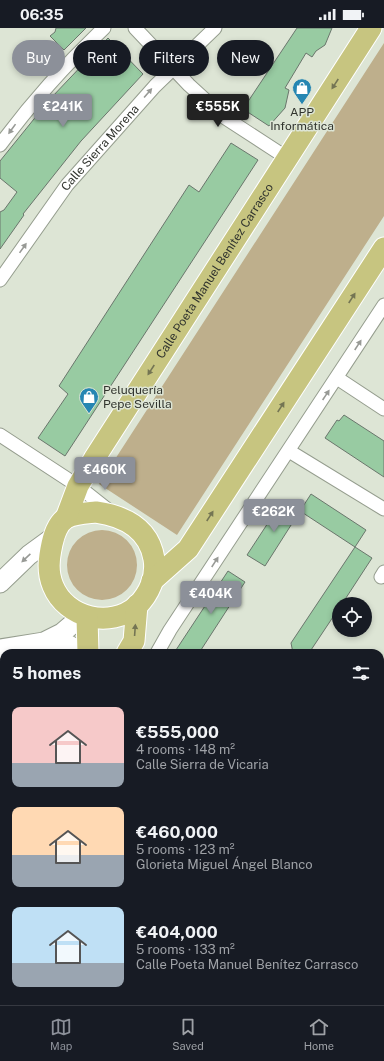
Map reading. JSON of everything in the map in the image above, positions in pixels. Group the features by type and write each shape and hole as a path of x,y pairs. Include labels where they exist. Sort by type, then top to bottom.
{"main road":[{"name":"Calle Poeta Manuel Benítez Carrasco","path":"66,518 78,486 371,28"},
{"path":"152,581 188,549 384,248"},
{"path":"96,512 116,516 132,523 145,537 153,553 154,563 152,581 147,593 137,605 115,617 99,618 85,616 67,606 53,586 49,562 54,536 60,524 66,518 74,515 96,512"},
{"path":"0,583 29,555 54,536"},
{"path":"129,649 134,641 137,605"},
{"path":"44,642 85,616"},
{"path":"85,616 88,649"},
{"path":"0,649 44,642 63,642 80,649"}],"street":[{"path":"0,145 15,124 69,62 104,28"},
{"path":"135,28 146,40"},
{"name":"Calle Sierra Morena","path":"202,40 215,28"},
{"name":"Calle Sierra Morena","path":"0,280 68,185 165,76"},
{"path":"181,76 224,117 287,158"},
{"path":"159,649 170,630 384,305"},
{"path":"337,378 384,410"},
{"path":"0,435 78,486 116,516"},
{"path":"289,451 384,509"}],"shaded area":[{"path":"384,43 384,216 177,535 99,484"},
{"path":"102,530 115,533 127,540 134,552 137,565 134,578 127,590 115,597 102,600 89,597 77,590 70,578 67,565 70,552 77,540 89,533"}],"building":[{"path":"56,28 86,28 65,49 65,40 54,40 50,36 55,32"},
{"path":"297,28 332,28 325,45 316,51 312,57 306,53 285,88 289,90 285,108 269,126 243,109 265,76 274,76 274,62"},
{"path":"131,62 139,70 139,76 141,76 81,141 23,214 24,215 0,249 0,212 4,210 17,192 0,178 0,161 51,98 73,75 131,76"},
{"path":"231,143 258,160 65,456 38,438 68,394 59,386 189,185 199,192"},
{"path":"344,415 384,441 384,477 325,438 337,420 339,421"},
{"path":"311,494 366,530 355,547 300,511"},
{"path":"283,500 300,511 265,566 247,555"},
{"path":"355,547 372,558 347,597 332,597 332,618 312,649 292,649 291,643"},
{"path":"228,571 245,582 202,649 177,649"}],"place":[{"name":"APP Informática","path":"302,105"},
{"name":"Peluquería Pepe Sevilla","path":"89,414"}]}
